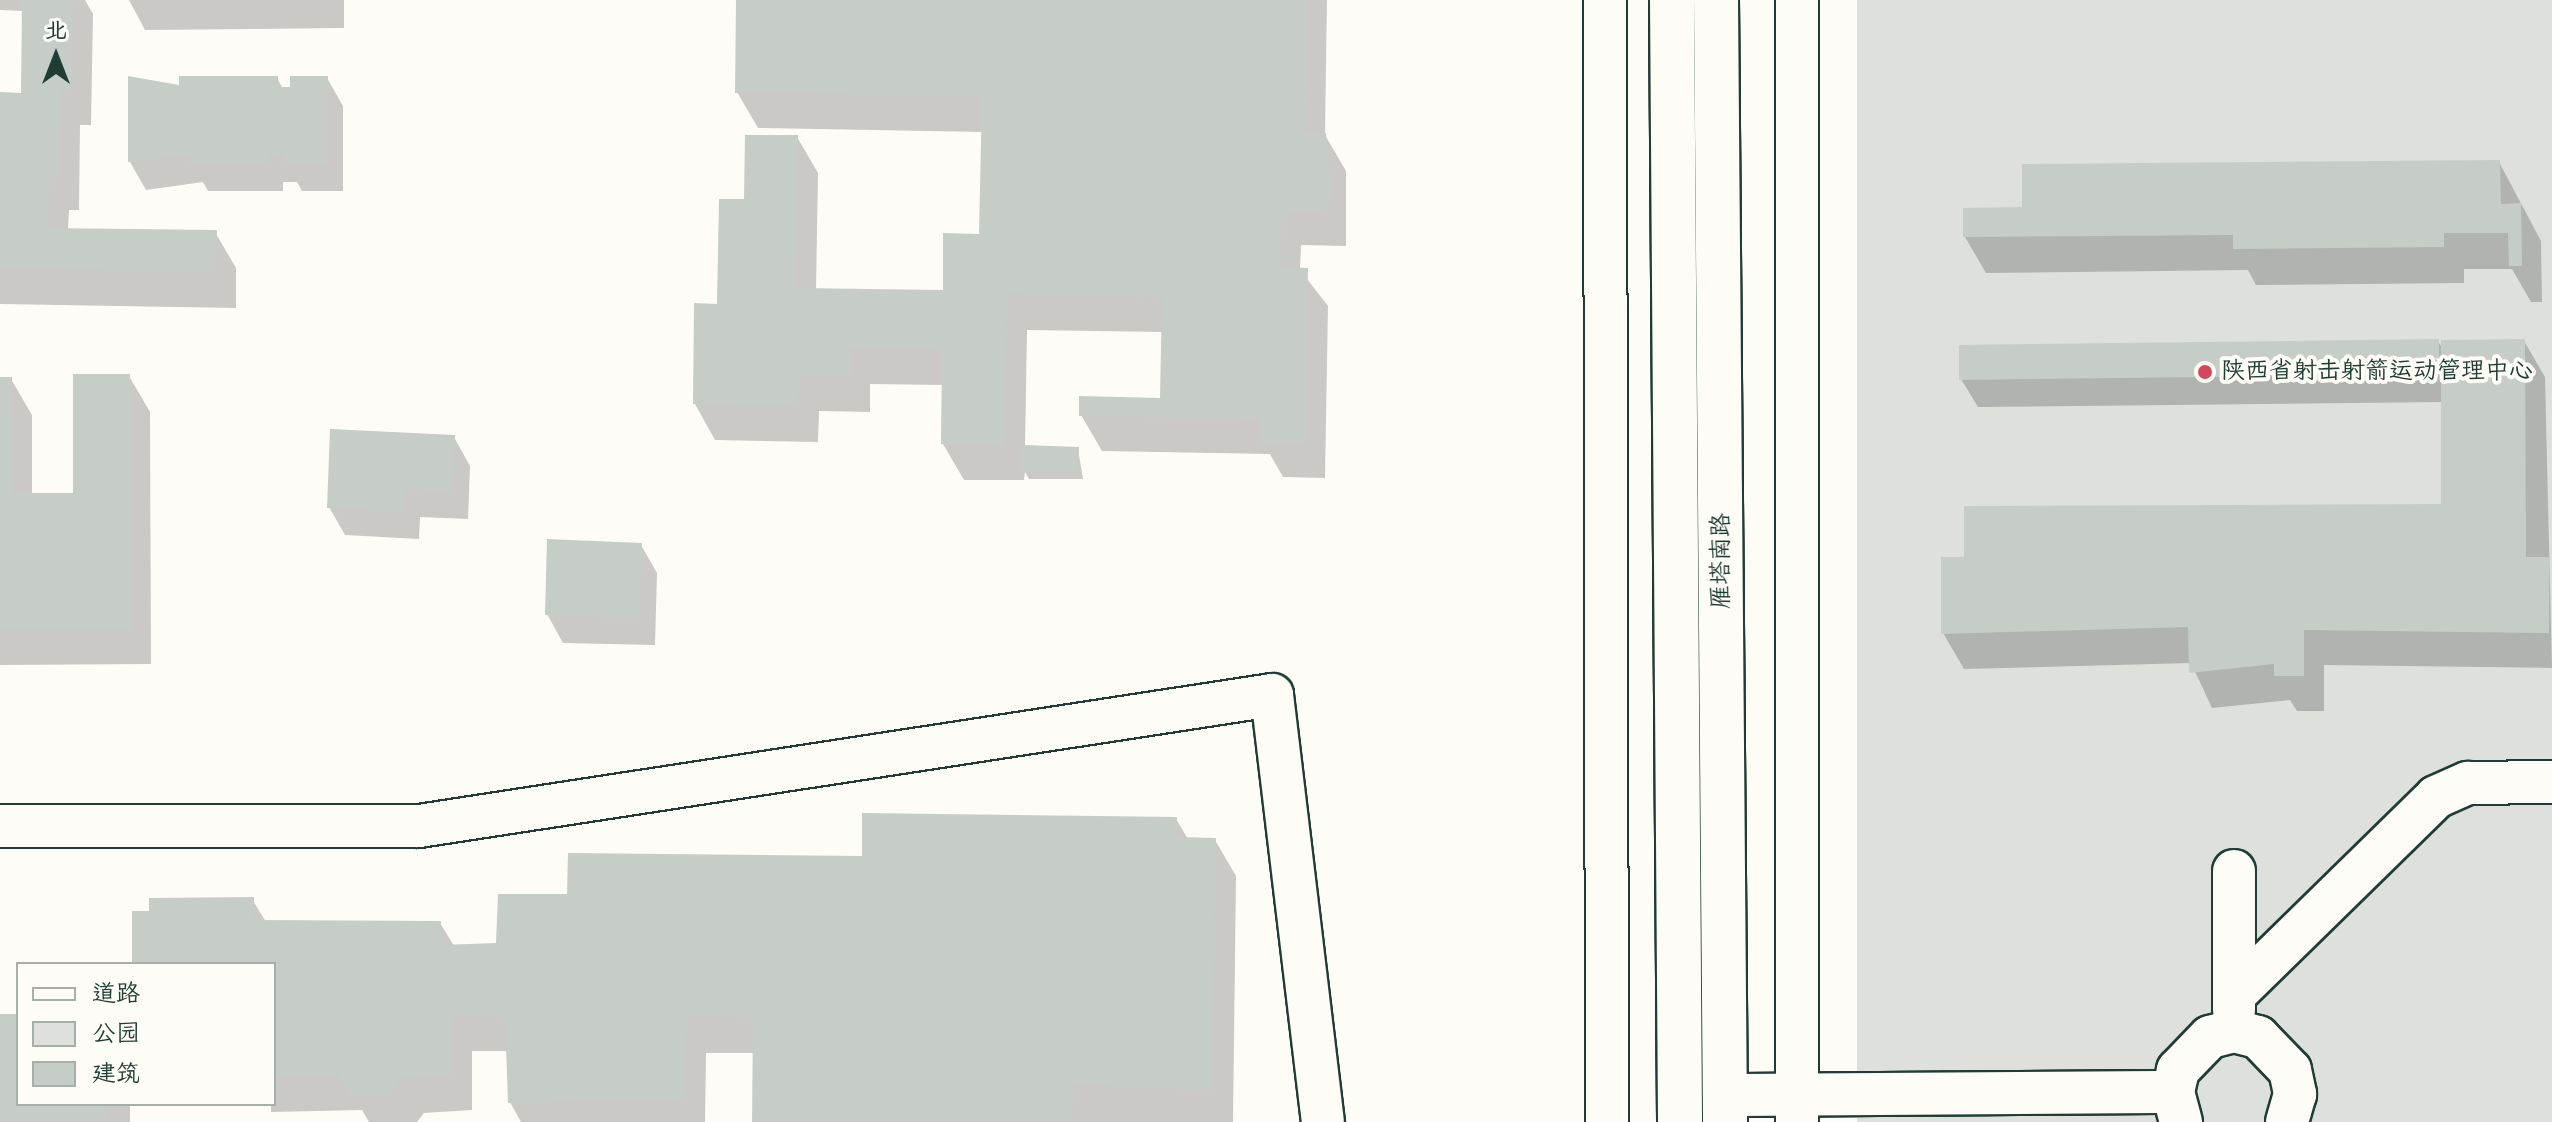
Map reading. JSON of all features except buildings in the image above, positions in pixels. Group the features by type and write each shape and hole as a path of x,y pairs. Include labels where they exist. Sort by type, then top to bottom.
{"main road":[{"name":"雁塔南路","path":"1672,0 1680,1122"},
{"name":"雁塔南路","path":"1716,0 1725,1108"}],"street":[{"path":"1605,0 1607,1122"},
{"path":"1797,0 1797,1107"},
{"path":"0,826 419,826 1272,695 1323,1122"},
{"path":"1725,1108 2177,1107 2190,1051 2234,1013 2436,797 2468,783 2552,782"},
{"path":"2234,871 2234,1013 2290,1070 2295,1094 2287,1122"}],"green space":[{"name":"陕西省射击射箭运动管理中心","path":"1857,0 2552,0 2552,1122 1857,1122"}],"place":[{"name":"陕西省射击射箭运动管理中心","path":"2205,372"}]}
